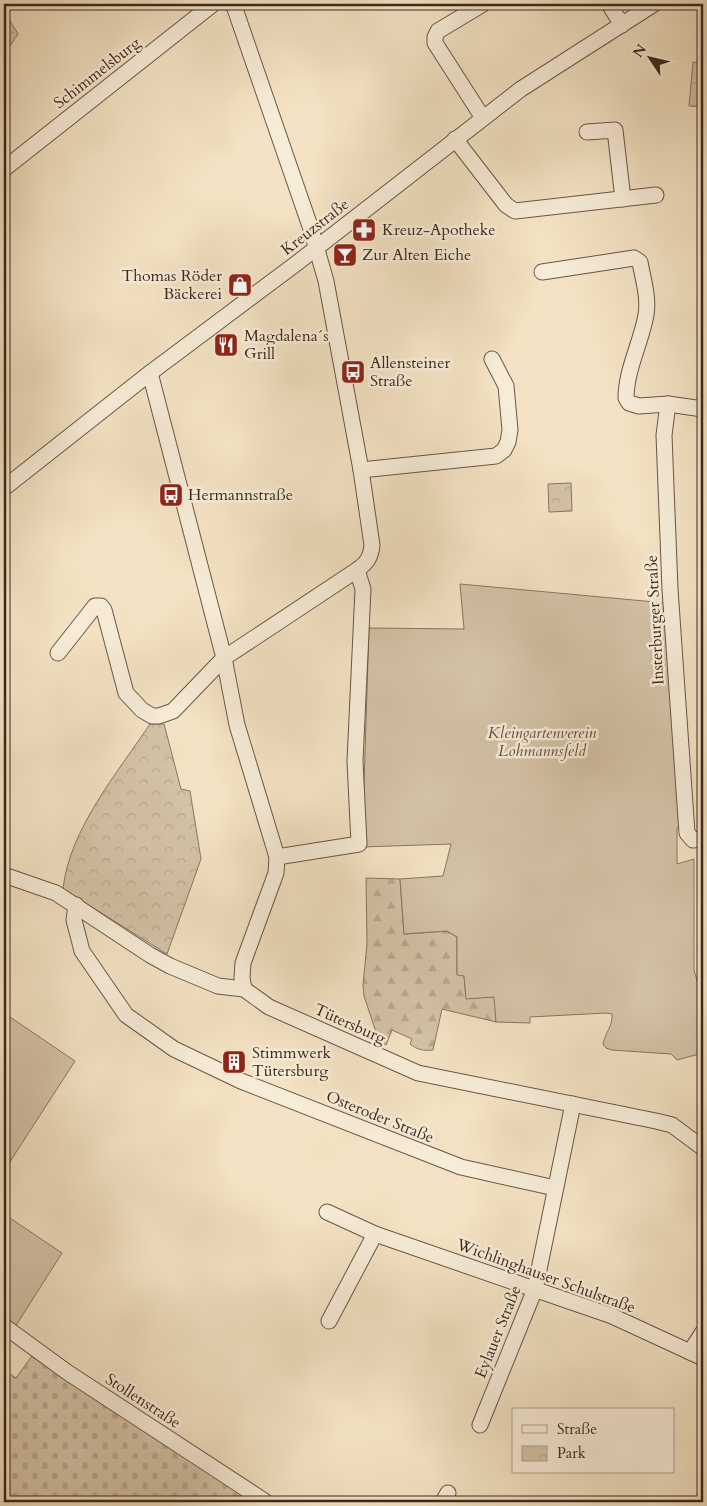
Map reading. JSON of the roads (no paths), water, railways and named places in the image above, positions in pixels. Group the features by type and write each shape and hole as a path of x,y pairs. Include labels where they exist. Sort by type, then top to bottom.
{"street":[{"name":"Schimmelsburg","path":"4,170 213,4"},
{"path":"58,653 95,606 102,606 126,693 142,710 152,716 160,716 173,711 224,658 366,564 371,556 372,545 361,470 326,281 234,6 231,4"},
{"path":"483,4 438,32 435,37 435,43 483,118"},
{"path":"609,4 622,25"},
{"name":"Kreuzstraße","path":"4,488 150,373 316,248 521,89 654,4"},
{"path":"587,132 615,130 622,198"},
{"path":"455,140 506,205 515,211 656,195"},
{"path":"542,272 602,262 638,259 647,304 626,398 629,403 639,406 668,404 703,408"},
{"path":"361,470 496,456 504,450 508,442 510,430 506,386 492,359"},
{"path":"4,875 56,893 150,955 170,966 218,986 244,989 242,978 243,962 276,873 277,857 237,725 224,658 150,373"},
{"name":"Insterburger Straße","path":"668,404 664,435 670,589 687,833 693,840 703,839"},
{"path":"277,857 359,844 355,761 363,589 357,570"},
{"name":"Osteroder Straße","path":"76,905 74,920 82,951 126,1015 174,1049 241,1081 461,1167 555,1188"},
{"name":"Tütersburg","path":"244,989 269,1008 418,1073 672,1125 703,1148"},
{"name":"Eylauer Straße","path":"480,1425 535,1289 573,1104"},
{"name":"Wichlinghauser Schulstraße","path":"327,1212 375,1234 612,1316 697,1355"},
{"path":"329,1321 375,1234"},
{"name":"Stollenstraße","path":"4,1326 67,1372 266,1502"},
{"path":"697,1355 703,1332"}],"place":[{"name":"Kreuz-Apotheke","path":"364,230"},
{"name":"Zur Alten Eiche","path":"345,255"},
{"name":"Thomas Röder Bäckerei","path":"240,285"},
{"name":"Magdalena´s Grill","path":"226,345"},
{"name":"Allensteiner Straße","path":"353,372"},
{"name":"Hermannstraße","path":"171,495"},
{"name":"Stimmwerk Tütersburg","path":"234,1062"}],"park label":[{"name":"Kleingartenverein Lohmannsfeld","path":"542,742"}]}
